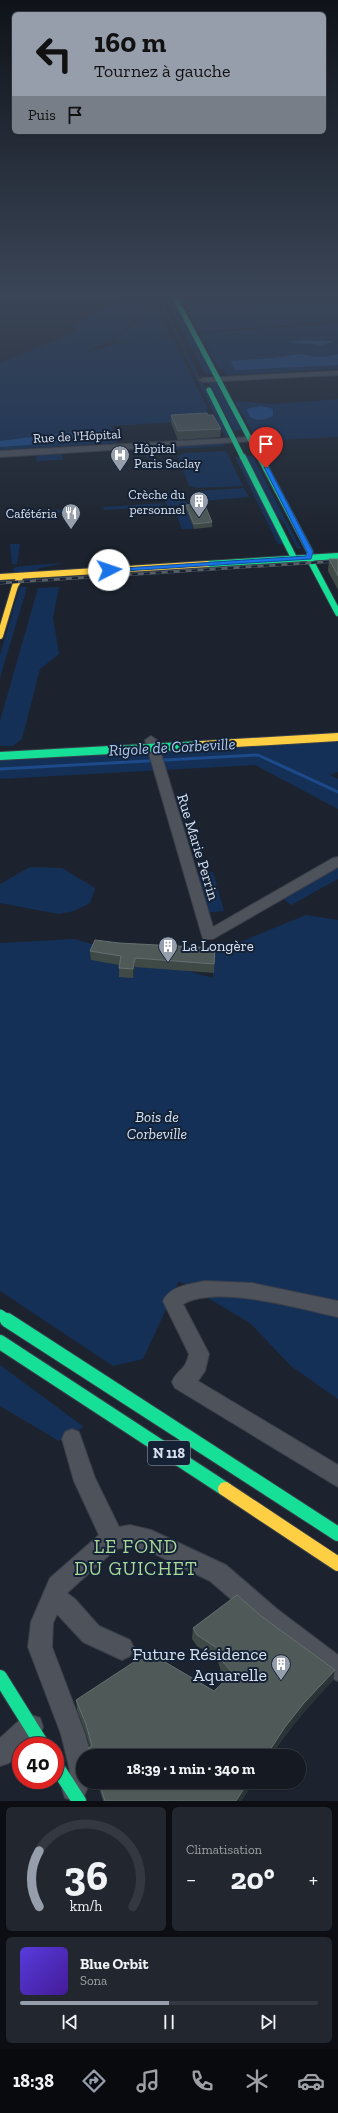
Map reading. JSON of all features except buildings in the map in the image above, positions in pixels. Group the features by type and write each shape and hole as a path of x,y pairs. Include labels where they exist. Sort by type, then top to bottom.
{"main road":[{"path":"203,378 259,486 294,558"},
{"path":"218,379 310,552 309,558 338,613"},
{"path":"0,577 334,556"},
{"path":"0,636 15,586 21,576"},
{"path":"0,756 154,753 338,737"},
{"name":"N 118","path":"0,1315 338,1534"},
{"name":"N 118","path":"0,1342 338,1564"},
{"path":"0,1677 37,1737"},
{"path":"64,1778 76,1796"}],"street":[{"path":"210,378 237,378"},
{"name":"Rue de l'Hôpital","path":"0,454 251,440"},
{"name":"Rue Marie Perrin","path":"154,753 208,936 338,861"},
{"path":"338,1310 251,1291 210,1287 178,1295 172,1301 199,1354 195,1371 182,1382 338,1477"},
{"path":"72,1439 85,1481 110,1528 111,1539"},
{"path":"76,1796 82,1771 73,1734 40,1647 42,1622 58,1586 111,1539 130,1536 151,1542 218,1573 269,1617 338,1669"},
{"path":"53,1597 67,1607 91,1634 122,1648"},
{"path":"0,1754 12,1748"}],"green space":[{"path":"0,378 193,378 212,420 111,426 118,443 0,450"},
{"path":"196,378 200,378 229,435 226,438"},
{"path":"208,381 216,381 242,430 234,431"},
{"path":"338,399 338,437 258,441 235,403 237,401 273,404"},
{"path":"223,442 225,446 159,450 153,453 153,458 147,458 143,448"},
{"path":"96,450 98,451 62,453 63,459 61,460 37,461 36,455"},
{"path":"226,451 243,486 198,488 189,486 178,456 185,453"},
{"path":"247,456 252,456 254,459 301,549 297,548 284,523 277,516"},
{"path":"235,457 240,457 283,544 278,544"},
{"path":"244,488 249,497 203,501 198,491"},
{"path":"169,492 171,499 185,498 188,505 167,506 162,493"},
{"path":"201,501 204,508 186,510 194,529 182,529 174,508 196,507 194,502"},
{"path":"162,503 163,507 104,510 103,507"},
{"path":"71,509 72,512 11,516 10,513"},
{"path":"10,544 20,544 17,564 12,564"},
{"path":"64,563 40,568 31,573 14,575 13,568"},
{"path":"20,587 27,587 0,678 0,655"},
{"path":"59,587 53,618 59,654 40,669 22,739 13,746 0,746 0,721 38,588"},
{"path":"338,742 338,772 330,775 338,779 338,809 255,765 0,779 0,759 262,744"},
{"path":"338,863 338,879 291,905 280,896"},
{"path":"30,867 62,868 95,888 90,903 74,911 59,914 0,903 0,884"},
{"path":"213,872 224,911 204,913 194,875"},
{"name":"Bois de Corbeville","path":"306,915 338,920 338,1399 291,1366 250,1323 179,1281 143,1359 113,1366 0,1291 0,943 74,939 213,978 213,953"},
{"path":"0,1365 84,1427 59,1441 0,1406"}],"shaded area":[{"path":"261,406 273,409 273,416 261,420 250,417 247,409"},
{"path":"89,430 104,431 106,439 0,447 0,441"}],"waterway":[{"name":"Rigole de Corbeville","path":"0,769 258,755 338,792"}],"railway":[{"path":"0,583 338,561"}],"traffic: fast":[{"path":"218,378 310,552 309,558 338,613"},
{"path":"209,390 294,558"},
{"path":"207,564 338,556"},
{"path":"0,756 202,745"},
{"path":"0,1315 338,1534"},
{"path":"0,1342 225,1489"},
{"path":"0,1677 37,1737"},
{"path":"64,1778 79,1801"}],"traffic: slow":[{"path":"0,577 207,564"},
{"path":"0,636 15,586 21,576"},
{"path":"202,745 338,737"},
{"path":"225,1489 338,1564"}],"place":[{"name":"Hôpital Paris Saclay","path":"120,472"},
{"name":"Crèche du personnel","path":"199,518"},
{"name":"Cafétéria","path":"71,530"},
{"name":"La Longère","path":"168,963"},
{"name":"Future Résidence Aquarelle","path":"281,1681"}],"district":[{"name":"LE FOND DU GUICHET","path":"136,1557"}],"route":[{"path":"109,570 309,558 310,552 266,468"}]}
